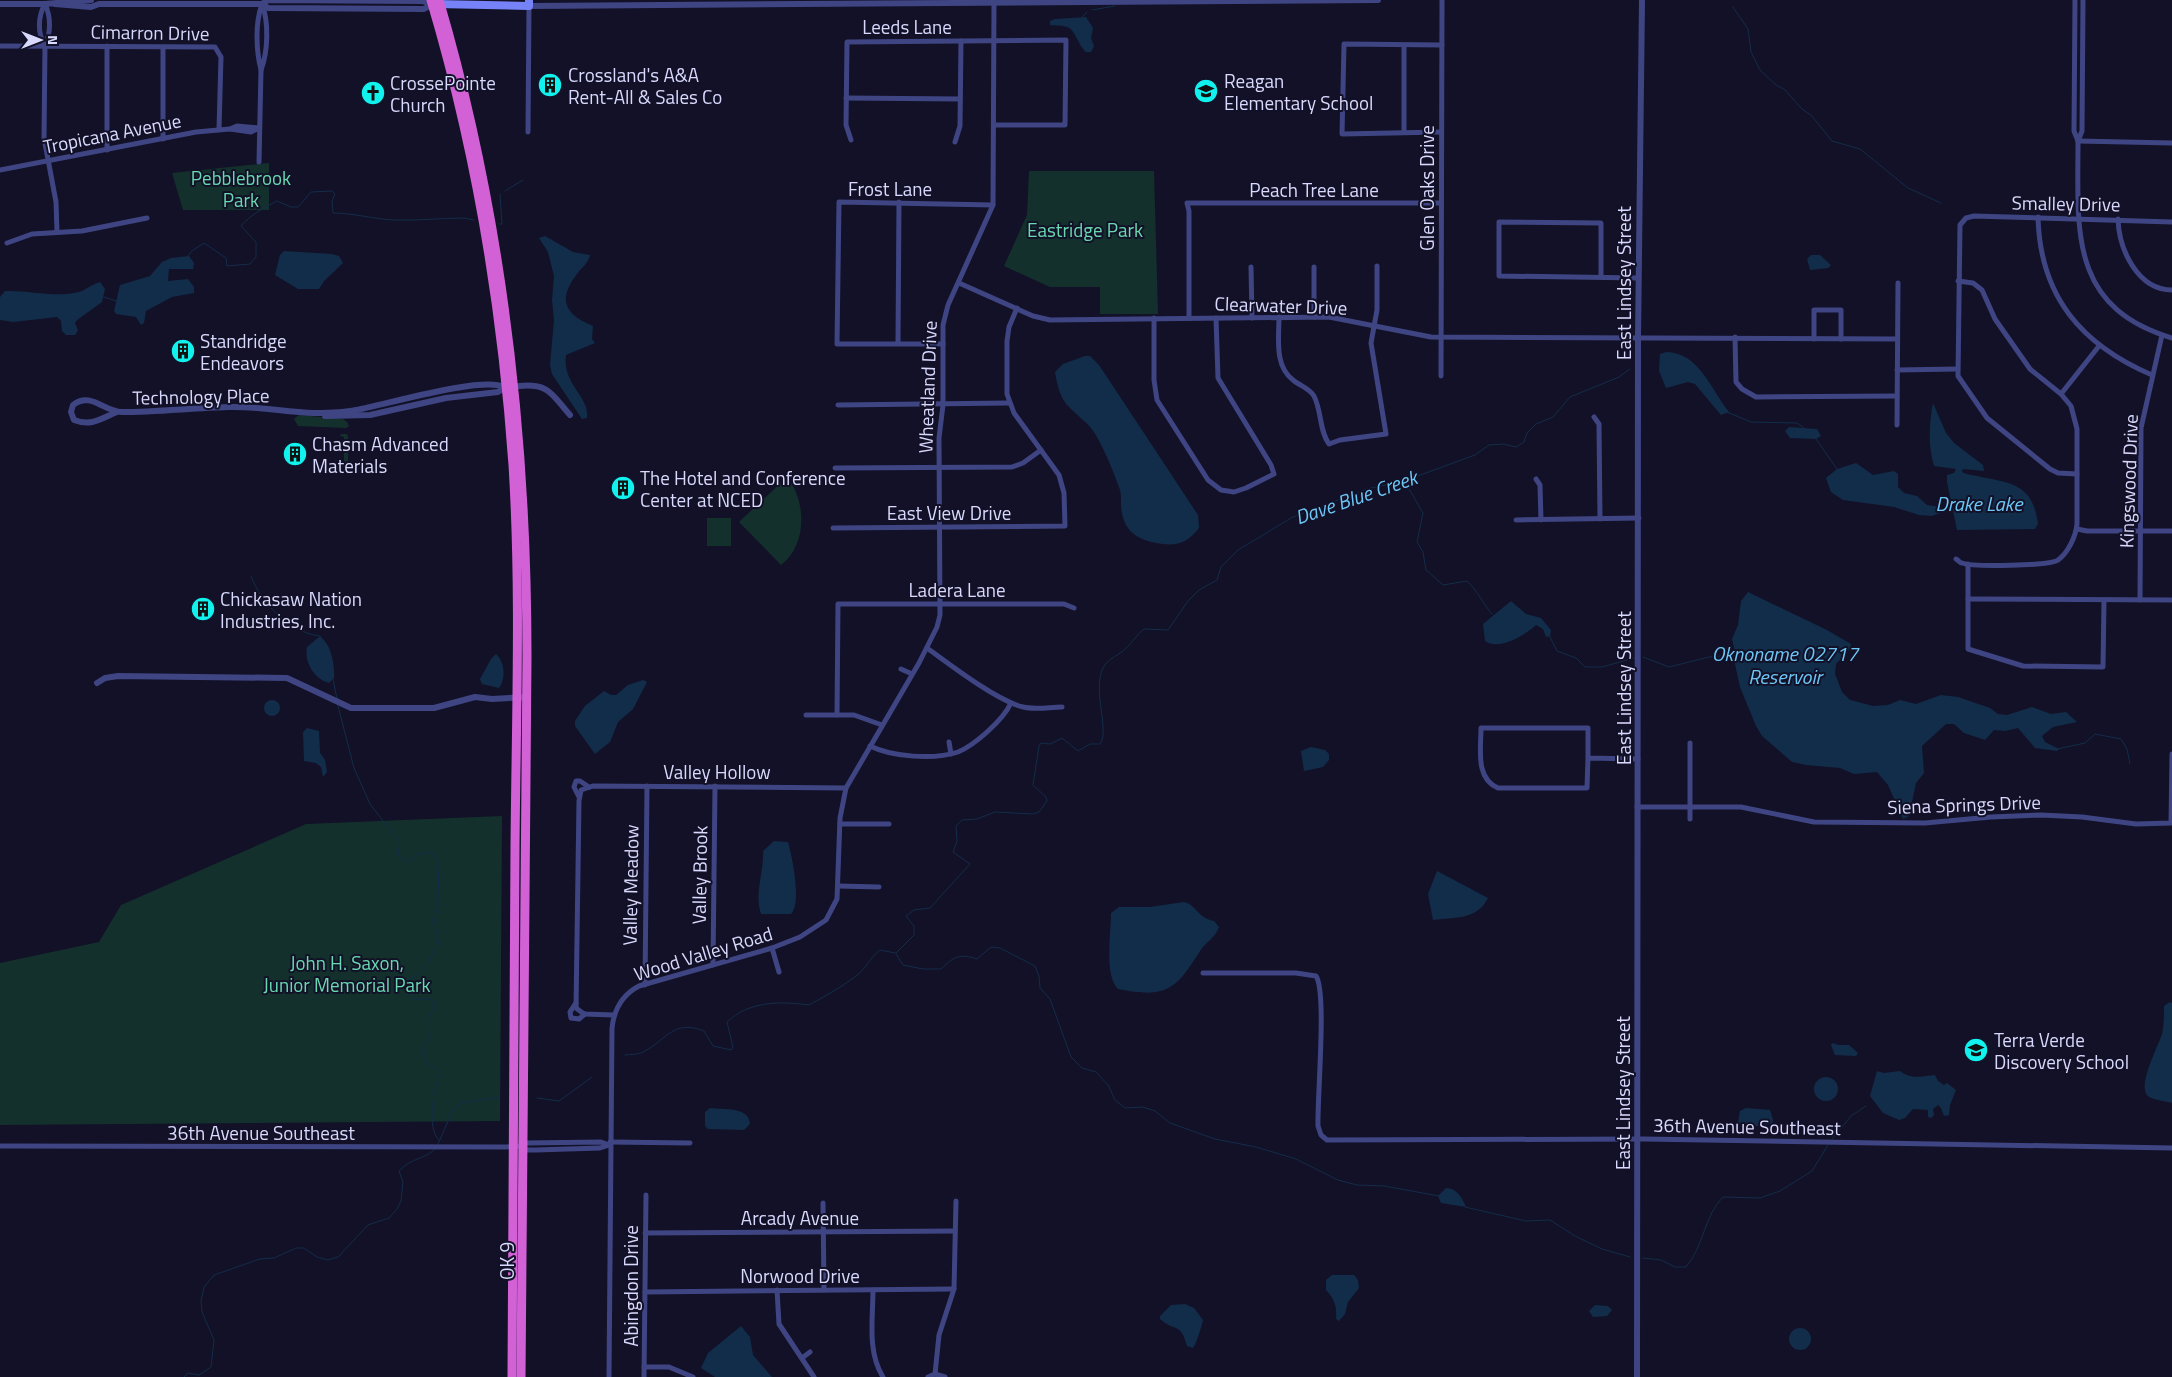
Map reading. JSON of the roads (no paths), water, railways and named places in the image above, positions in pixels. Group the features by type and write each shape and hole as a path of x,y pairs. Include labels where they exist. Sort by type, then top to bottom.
{"highway":[{"name":"OK 9","path":"435,3 480,207 492,273 508,387 527,564 527,697 512,1377"},
{"name":"OK 9","path":"508,387 513,475 517,616 518,1146 521,1377"}],"main road":[{"path":"435,3 529,3"}],"street":[{"path":"55,4 92,0 99,4"},
{"path":"259,162 261,70 258,58 258,14 262,4 268,0 422,1 435,3"},
{"path":"528,132 529,3 1378,0"},
{"name":"Glen Oaks Drive","path":"1441,376 1442,0"},
{"name":"East Lindsey Street","path":"1637,1377 1638,278 1642,0"},
{"path":"2075,0 2074,131 2078,141 2080,244 2096,282 2124,315 2141,327 2172,338"},
{"path":"2078,141 2082,131 2083,0"},
{"name":"Wheatland Drive","path":"940,604 939,468 943,405 944,314 992,205 996,40 994,2"},
{"path":"0,4 55,4 91,7 99,4 262,4 268,8 424,9 435,3"},
{"path":"45,4 40,12 40,38 45,45"},
{"path":"45,4 49,13 49,37 45,45 44,132 56,202 57,232"},
{"name":"Leeds Lane","path":"851,140 846,125 847,42 1066,40 1065,125 995,125"},
{"path":"955,142 960,126 961,41"},
{"path":"1441,132 1342,134 1344,44 1442,45"},
{"name":"Cimarron Drive","path":"0,46 212,46 217,48 220,57 219,130"},
{"path":"107,46 107,150"},
{"path":"163,46 163,139"},
{"path":"1404,46 1404,132"},
{"path":"846,98 960,99"},
{"name":"Tropicana Avenue","path":"0,170 163,139 230,129 236,126 259,128"},
{"path":"2078,141 2172,143"},
{"name":"Frost Lane","path":"898,343 837,344 839,202 992,205"},
{"path":"899,202 898,343 943,344"},
{"name":"Peach Tree Lane","path":"1189,318 1189,211 1187,204 1441,203"},
{"name":"Smalley Drive","path":"1958,281 1958,233 1961,223 1968,217 2038,217 2172,222"},
{"path":"2038,217 2043,259 2056,293 2076,324 2099,346 2120,361 2152,375"},
{"path":"7,243 32,234 82,231 146,218"},
{"path":"2118,219 2123,246 2138,273 2160,290 2172,290"},
{"path":"1601,277 1601,223 1500,222 1500,276 1638,278"},
{"path":"1279,317 1281,364 1291,379 1313,395 1323,435 1329,444 1340,440 1386,434 1371,343 1377,305 1377,266"},
{"path":"1251,267 1252,318"},
{"path":"1314,267 1314,317"},
{"path":"1956,559 1968,564 2052,564 2064,554 2077,529 2078,474 2076,421 2071,406 2061,394 2030,369 1995,319 1982,290 1973,283 1958,281 1957,370 1964,388 1987,418 2050,469 2058,473 2078,474"},
{"name":"Clearwater Drive","path":"959,283 1038,318 1050,320 1314,317 1334,318 1422,336 1441,337 1897,339"},
{"path":"1897,425 1898,283"},
{"path":"835,468 1012,467 1023,463 1041,450 1014,413 1009,402 1007,334 1017,308"},
{"path":"1814,339 1814,310 1841,310 1841,339"},
{"path":"1154,318 1155,389 1160,404 1208,480 1221,490 1234,492 1274,474 1271,465 1218,378 1216,318"},
{"name":"Kingswood Drive","path":"2140,600 2141,428 2162,335"},
{"path":"1735,337 1736,382 1749,395 1756,397 1897,396"},
{"path":"2061,394 2099,346"},
{"path":"1897,370 1957,370"},
{"name":"Technology Place","path":"117,412 96,401 83,401 73,405 71,412 74,420 86,423 102,420 117,412 176,411 226,407 314,413 356,410 446,390 496,383 508,387 530,385 547,389 558,398 570,415"},
{"path":"838,405 943,405 1009,402"},
{"path":"1594,417 1600,424 1600,519"},
{"name":"East View Drive","path":"833,528 1065,526 1061,480 1041,450"},
{"path":"1536,479 1540,485 1541,520"},
{"path":"1516,520 1639,518"},
{"path":"2077,529 2087,531 2172,531"},
{"path":"1968,564 1968,648 2023,666 2103,667 2104,600"},
{"path":"1968,599 2172,600"},
{"name":"Ladera Lane","path":"837,715 838,604 1064,604 1074,608"},
{"name":"Wood Valley Road","path":"614,1015 624,997 633,989 772,948 800,937 826,920 837,899 840,824 846,788 927,648 937,628 940,604"},
{"path":"927,648 961,672 1011,702 1035,708 1062,707"},
{"path":"901,669 912,674"},
{"path":"97,683 104,678 118,676 281,678 299,682 351,708 434,708 475,696 492,699 527,697"},
{"path":"870,746 884,752 906,755 950,754 969,746 1007,711 1011,702"},
{"path":"806,715 863,716 882,725"},
{"path":"1482,728 1588,728 1588,758 1587,788 1498,788 1490,784 1482,769 1482,728"},
{"path":"948,742 950,754"},
{"path":"1690,743 1690,819"},
{"path":"2171,823 2172,754"},
{"path":"1588,758 1638,758"},
{"name":"Valley Hollow","path":"614,1015 585,1014 578,1019 571,1018 570,1012 576,1003 579,796 574,787 576,781 580,781 588,786 846,788"},
{"path":"579,796 581,790 588,786"},
{"name":"Valley Meadow","path":"645,985 647,786"},
{"name":"Valley Brook","path":"713,965 715,786"},
{"name":"Siena Springs Drive","path":"1638,807 1760,809 1814,822 1925,823 1991,816 2041,815 2082,816 2136,824 2171,823"},
{"path":"1758,818 1760,809"},
{"path":"840,824 890,824"},
{"path":"838,886 879,887"},
{"path":"772,948 779,972"},
{"name":"36th Avenue Southeast","path":"1202,973 1296,973 1316,976 1320,985 1318,1126 1323,1137 1338,1140 1636,1139 2172,1148"},
{"path":"576,1003 578,1012 585,1014"},
{"path":"609,1377 610,1144 614,1015"},
{"name":"36th Avenue Southeast","path":"0,1146 459,1147 518,1146 527,1143 690,1143"},
{"name":"Abingdon Drive","path":"644,1377 646,1195"},
{"path":"935,1374 940,1335 954,1290 956,1201"},
{"path":"823,1203 824,1290"},
{"name":"Arcady Avenue","path":"645,1233 956,1231"},
{"path":"777,1290 779,1324 814,1377"},
{"path":"873,1290 873,1352 878,1368 884,1377"},
{"name":"Norwood Drive","path":"645,1292 954,1290"},
{"path":"802,1358 810,1352"},
{"path":"644,1367 668,1367 693,1377"},
{"path":"928,1377 935,1374 945,1377"}],"water":[{"path":"1086,17 1093,28 1091,38 1094,46 1091,52 1086,52 1083,49 1070,28 1050,25 1050,21 1055,19"},
{"path":"545,236 573,252 590,255 571,283 566,299 570,312 583,322 593,326 592,339 595,343 566,355 568,374 584,403 587,410 587,418 582,419 552,374 550,365 554,320 552,300 554,276 548,252 539,238"},
{"path":"284,251 332,254 339,256 343,263 324,281 319,289 298,289 275,275 280,255"},
{"path":"1811,255 1820,255 1831,265 1828,268 1810,270 1807,259"},
{"path":"189,256 194,263 193,269 169,269 168,281 188,279 194,287 194,293 172,297 146,311 144,323 141,325 136,317 116,314 114,311 120,285 150,276 162,262 171,258"},
{"path":"100,282 105,289 102,302 77,320 75,323 78,330 75,335 66,335 62,331 61,321 57,317 13,322 0,320 0,297 5,291 70,294 82,291"},
{"path":"1666,352 1687,358 1696,365 1729,412 1721,415 1695,384 1688,382 1666,388 1659,371 1660,354"},
{"path":"1090,356 1099,365 1198,515 1199,528 1183,542 1163,544 1148,541 1136,536 1127,527 1122,513 1120,490 1104,450 1091,428 1066,403 1061,395 1057,381 1055,372 1063,364"},
{"name":"Drake Lake","path":"1933,403 1946,433 1954,443 1983,465 1984,471 1963,469 1962,472 2012,484 2020,488 2032,501 2038,524 2035,529 1957,530 1947,482 1947,475 1954,473 1956,469 1934,466 1932,458 1930,435"},
{"path":"1789,427 1817,429 1821,436 1816,439 1790,438 1785,431"},
{"path":"1856,463 1873,475 1894,471 1898,474 1898,487 1904,493 1917,496 1927,505 1941,507 1940,513 1932,516 1919,515 1894,507 1843,500 1831,492 1826,478 1837,469"},
{"name":"Oknoname 02717 Reservoir","path":"1748,592 1827,630 1851,644 1850,649 1836,664 1835,674 1842,692 1850,700 1873,706 1888,705 1900,700 1916,704 1941,695 1958,697 1990,708 1998,714 2007,715 2032,707 2051,714 2066,712 2077,722 2053,727 2042,736 2045,742 2059,749 2057,751 2035,748 2018,728 2005,731 1994,730 1985,740 1964,733 1954,724 1946,724 1922,746 1924,773 1916,783 1909,816 1903,819 1888,785 1877,772 1854,774 1840,768 1792,762 1762,736 1740,687 1733,655 1735,652 1732,639 1738,625 1741,601"},
{"path":"1511,601 1526,614 1541,618 1551,630 1550,636 1546,637 1543,629 1536,625 1526,633 1505,643 1491,644 1485,641 1483,624"},
{"path":"319,637 327,644 333,661 334,678 329,683 315,674 307,658 307,647"},
{"path":"496,654 503,666 504,675 499,688 482,684 480,679 491,659"},
{"path":"643,680 647,682 633,709 618,722 610,742 595,754 575,726 575,721 585,706 604,691 611,695 616,695 628,685"},
{"path":"272,700 278,702 280,708 278,714 272,716 266,714 264,708 266,702"},
{"path":"307,728 319,731 320,753 325,760 327,772 323,777 321,767 316,763 304,761 303,732"},
{"path":"1311,747 1325,750 1329,754 1329,760 1323,767 1304,771 1301,751"},
{"path":"774,841 788,842 790,849 796,890 796,900 791,914 761,914 759,906 763,851"},
{"path":"1437,871 1488,898 1472,914 1458,918 1433,920 1428,894"},
{"path":"1184,902 1192,906 1204,917 1214,921 1219,927 1216,934 1202,948 1184,974 1168,988 1148,993 1118,989 1111,974 1110,964 1111,913 1119,907 1150,907"},
{"path":"2170,1002 2172,1003 2172,1103 2149,1097 2145,1092 2146,1076 2162,1034 2164,1006"},
{"path":"1833,1043 1849,1045 1858,1053 1856,1056 1835,1055 1831,1045"},
{"path":"1877,1071 1884,1073 1900,1071 1908,1076 1922,1077 1935,1075 1938,1081 1944,1085 1947,1083 1956,1090 1950,1105 1949,1115 1944,1116 1938,1105 1933,1109 1934,1115 1931,1118 1928,1117 1928,1110 1913,1109 1905,1118 1899,1120 1883,1113 1870,1096"},
{"path":"1826,1077 1835,1080 1838,1089 1835,1098 1826,1101 1817,1098 1814,1089 1817,1080"},
{"path":"710,1108 734,1110 745,1114 749,1118 750,1124 744,1130 708,1129 705,1126 705,1112"},
{"path":"1746,1108 1770,1110 1773,1120 1772,1124 1756,1126 1738,1123 1740,1111"},
{"path":"1446,1188 1456,1192 1466,1207 1441,1203 1438,1196"},
{"path":"1332,1275 1354,1275 1358,1280 1359,1288 1348,1302 1345,1314 1339,1321 1336,1319 1336,1307 1326,1290 1326,1280"},
{"path":"1185,1304 1194,1308 1203,1320 1193,1348 1187,1346 1180,1330 1160,1319 1160,1316 1171,1305"},
{"path":"1595,1305 1608,1306 1612,1310 1607,1316 1593,1317 1589,1311"},
{"path":"741,1326 750,1337 753,1355 772,1377 715,1377 701,1368 708,1353"},
{"path":"1800,1328 1810,1335 1811,1339 1804,1349 1800,1350 1790,1343 1789,1339 1796,1329"}],"waterway":[{"path":"1092,10 1115,6"},
{"path":"1733,7 1748,29 1751,52 1760,70 1776,85 1784,89 1802,109 1812,116 1832,141 1860,149 1908,188 1941,203"},
{"path":"1082,17 1087,12"},
{"path":"505,191 523,180"},
{"path":"187,257 204,243 226,258 227,266 250,264 256,257 256,242 241,226 253,215 277,201 291,207 298,207 311,192 332,191 335,194 332,201 333,213 394,220 464,218 474,220"},
{"path":"499,224 502,224 500,194"},
{"path":"104,297 116,301"},
{"name":"Dave Blue Creek","path":"896,953 914,935 914,926 906,916 914,910 930,908 970,864 953,852 957,841 956,826 962,820 977,819 995,812 1033,814 1039,812 1047,801 1046,797 1033,785 1041,743 1050,744 1062,738 1078,751 1090,744 1100,744 1103,738 1103,730 1099,687 1100,677 1105,665 1109,660 1126,649 1144,629 1168,630 1188,601 1199,590 1217,580 1221,567 1238,550 1291,518 1367,489 1404,481 1475,455 1489,445 1503,444 1516,447 1524,442 1527,433 1536,424 1553,417 1570,397 1619,377 1630,369"},
{"name":"Dave Blue Creek","path":"1727,412 1751,422 1797,423 1804,428"},
{"name":"Dave Blue Creek","path":"1816,439 1837,469"},
{"path":"1405,482 1423,513 1417,542 1423,552 1426,570 1443,585 1467,581 1492,614"},
{"path":"251,576 262,597 278,615 298,629 320,636 322,639"},
{"path":"1549,635 1557,651 1576,658 1585,667 1602,667 1634,658"},
{"path":"1643,657 1669,667 1709,657 1733,655"},
{"path":"333,679 337,699"},
{"path":"338,706 354,768 370,804 397,839 399,857 407,862 420,854 432,852 438,862 439,902 434,921 439,943 423,970 408,979 404,985 414,999 431,999 435,1003 429,1017 430,1035 422,1049 427,1062 440,1072 432,1108 433,1127 439,1140"},
{"path":"2057,749 2085,743 2095,734 2121,739 2127,749 2130,764"},
{"path":"896,954 903,965 923,969 941,969 957,957 966,956 977,959 991,947 1000,948 1035,966 1039,976 1040,988 1050,999 1071,1057 1082,1068 1096,1072 1108,1085 1115,1100 1125,1108 1143,1107 1155,1111 1170,1123 1215,1139 1256,1147 1296,1159 1338,1180 1357,1185 1384,1186 1439,1196"},
{"name":"Dave Blue Creek","path":"625,1055 643,1052 672,1032 685,1027 704,1031 713,1046 731,1050 733,1047 727,1022 736,1015 755,1006 765,1004 809,1005 856,976 880,950 895,953"},
{"name":"Dave Blue Creek","path":"537,1098 559,1101 592,1077"},
{"name":"Dave Blue Creek","path":"438,1144 453,1110 460,1103 500,1097"},
{"path":"1832,1139 1851,1116 1866,1106"},
{"path":"1643,1258 1661,1260 1675,1267 1686,1267 1697,1250 1712,1213 1723,1197 1760,1198 1780,1191 1812,1171 1828,1145"},
{"name":"Dave Blue Creek","path":"184,1377 188,1373 199,1375 211,1367 214,1340 202,1312 201,1301 204,1287 214,1275 260,1259 274,1258 296,1248 304,1248 317,1257 328,1260 338,1257 368,1225 389,1218 397,1209 401,1201 403,1182 399,1171 404,1166 431,1153 435,1149"},
{"path":"1465,1207 1526,1221 1550,1220 1575,1236 1602,1249 1630,1257"}],"place":[{"name":"Crossland's A&A Rent-All & Sales Co","path":"550,85"},
{"name":"Reagan Elementary School","path":"1206,91"},
{"name":"CrossePointe Church","path":"373,93"},
{"name":"Standridge Endeavors","path":"183,351"},
{"name":"Chasm Advanced Materials","path":"295,454"},
{"name":"The Hotel and Conference Center at NCED","path":"623,488"},
{"name":"Chickasaw Nation Industries, Inc.","path":"203,609"},
{"name":"Terra Verde Discovery School","path":"1976,1050"}],"park label":[{"name":"Pebblebrook Park","path":"241,188"},
{"name":"Eastridge Park","path":"1085,229"},
{"name":"John H. Saxon, Junior Memorial Park","path":"347,973"}]}
